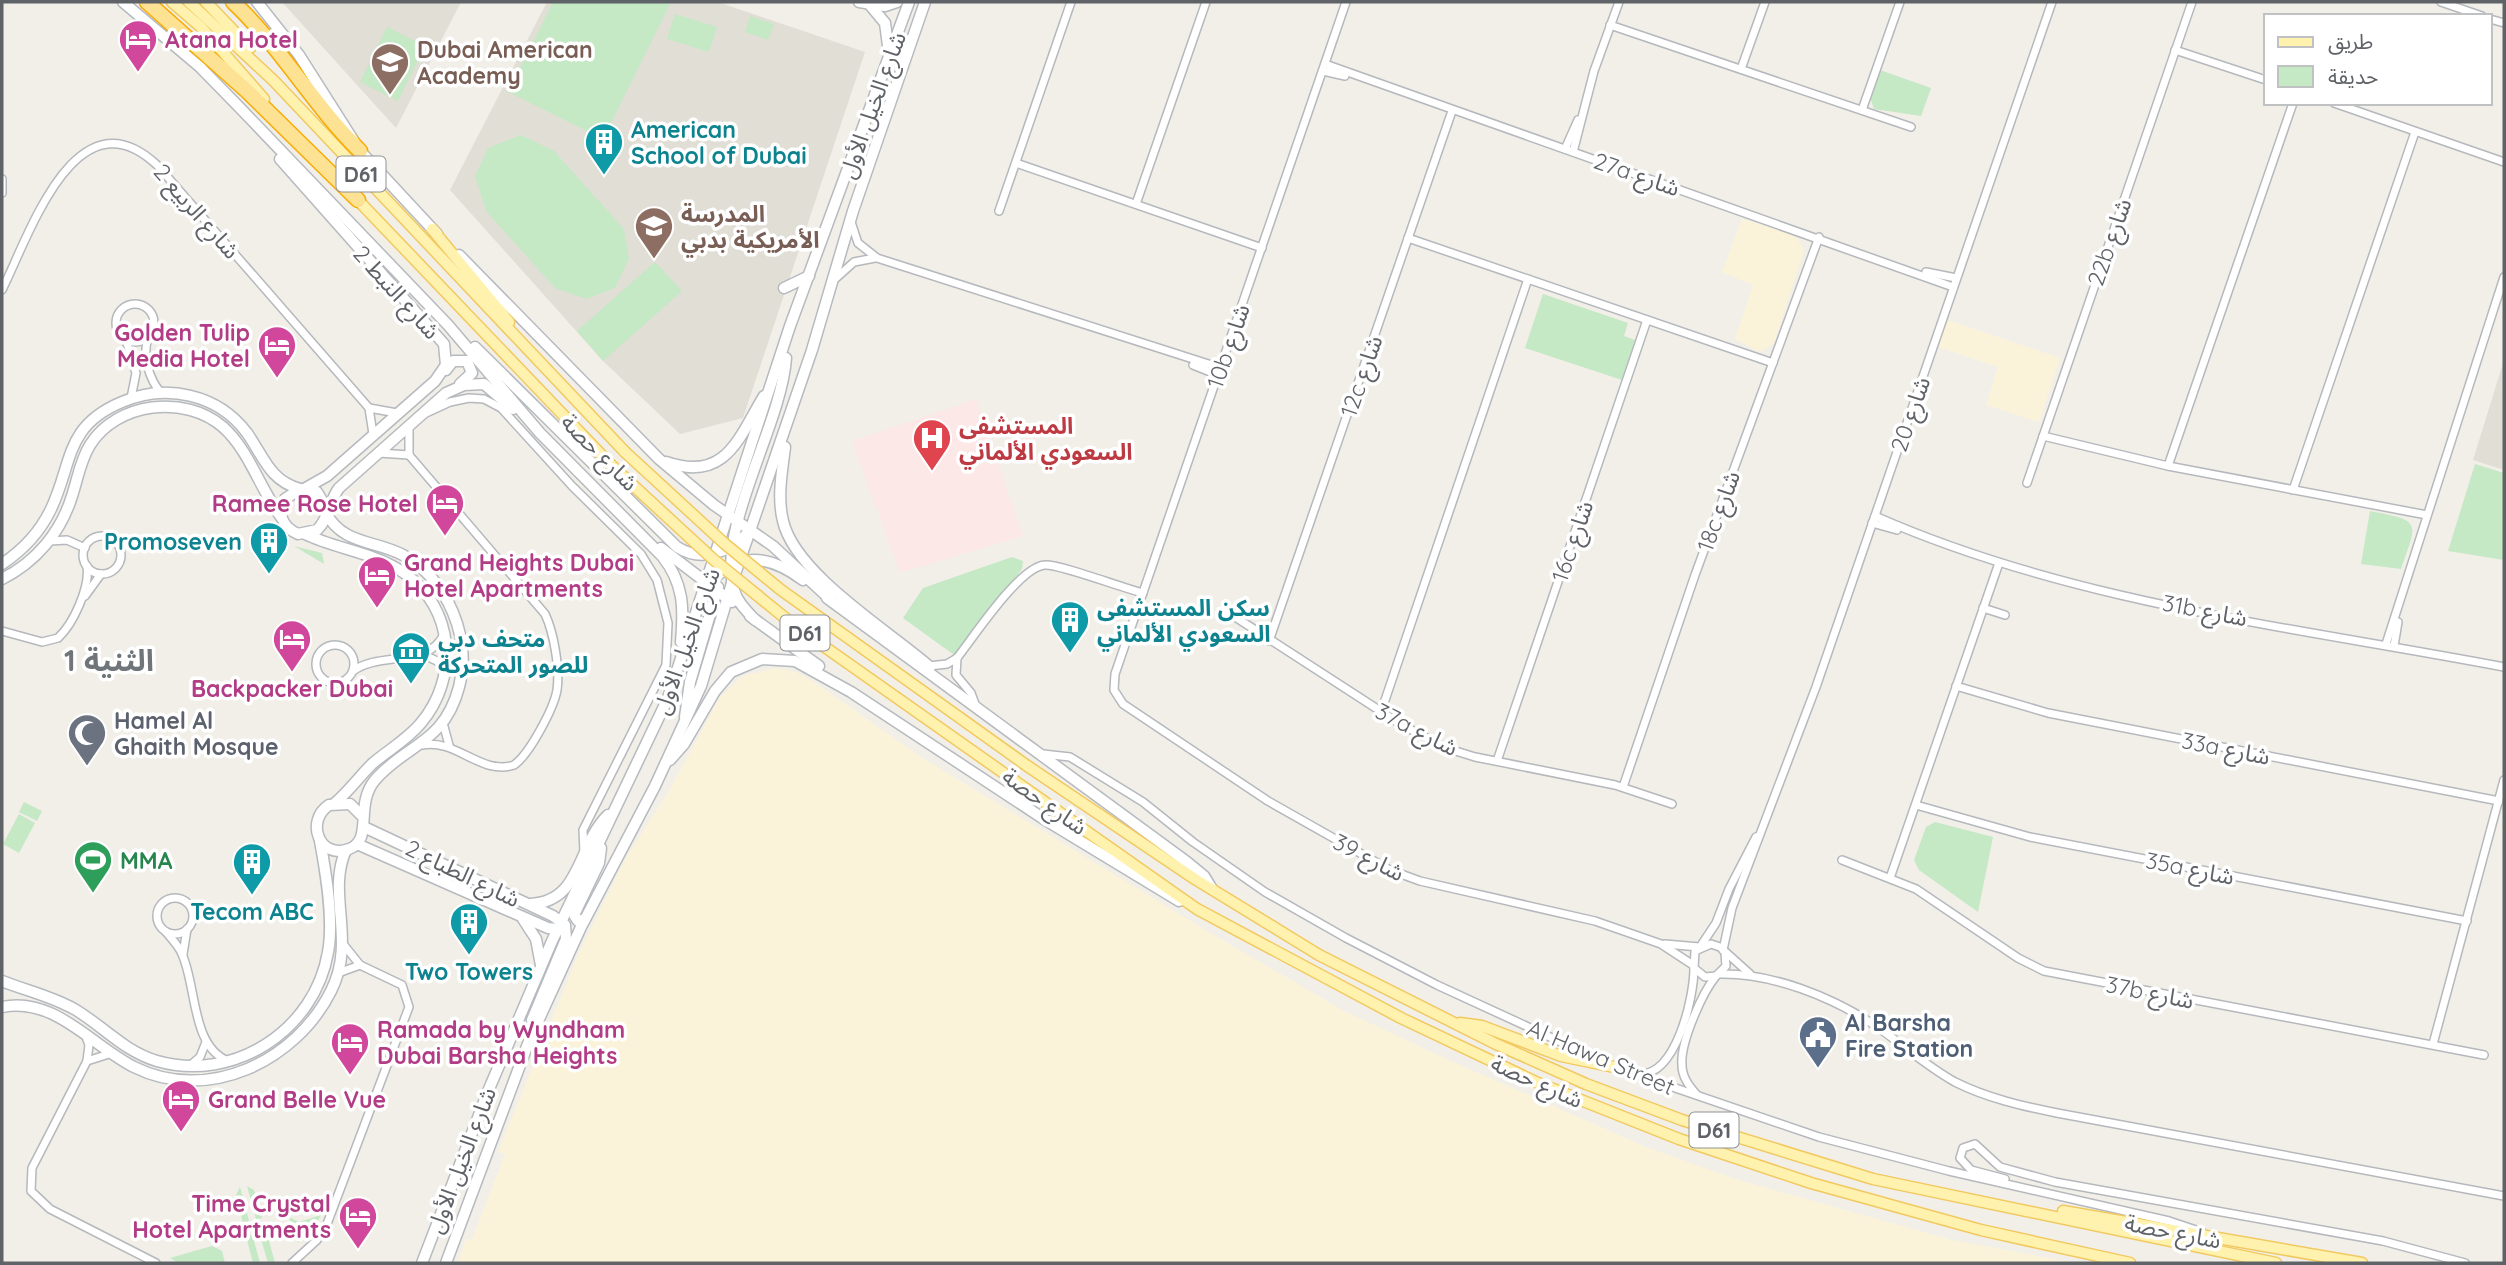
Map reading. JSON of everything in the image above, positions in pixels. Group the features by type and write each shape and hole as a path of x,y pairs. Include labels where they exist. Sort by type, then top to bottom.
{"highway":[{"path":"147,2 247,91 358,200"},
{"path":"233,2 271,42 333,122 360,151"}],"main road":[{"name":"شارع حصة","path":"172,2 201,27 358,200 611,466 714,560 786,619 1197,909 1447,1041 1632,1121 1822,1186 1960,1225 2130,1263"},
{"name":"شارع حصة","path":"189,2 274,81 482,304 530,349 625,452 725,544 807,610 1026,765 1212,890 1319,955 1539,1065 1682,1120 1873,1179 2277,1263"},
{"path":"205,2 253,52 274,81"},
{"path":"257,2 299,55 360,151 432,229 659,459 734,519 751,529 831,600 896,651 975,704 1197,869 1212,890"},
{"path":"865,4 897,2"},
{"name":"شارع الخيل الأول","path":"422,1263 489,1089 540,968 551,943 562,927 613,811 654,731 708,587 727,548 786,338 909,2"},
{"name":"شارع الخيل الأول","path":"446,1263 528,1041 583,923 666,764 701,686 728,599 732,583 731,567 751,529 788,427 851,214 925,2"},
{"path":"124,4 181,50 242,110 448,325 540,433"},
{"path":"865,4 886,23 889,57"},
{"name":"شارع النبط 2","path":"242,110 306,190 444,344 446,365 435,381"},
{"path":"432,229 530,349"},
{"path":"784,288 809,276"},
{"path":"448,325 496,367 669,541 694,555 727,548 751,529"},
{"path":"731,567 727,548 734,519 781,387 786,338"},
{"path":"281,517 285,499 327,476 435,381 453,361 462,359 470,364 470,378 446,393 339,488 326,511 322,525 305,534"},
{"path":"446,393 464,385 484,384 540,433 626,517 669,565 679,584 683,613 679,660"},
{"path":"659,459 690,468 722,458 740,440 763,398 771,390"},
{"path":"2,564 26,545 45,521 70,451 84,429 105,410 131,398 161,393 202,399 227,413 245,431 269,470 283,482 317,492 335,527 347,537 390,550 412,561 431,578 446,599 460,635 463,660 455,698 443,721 421,745 373,782 365,797 357,844 346,850 334,850 320,841"},
{"path":"2,579 23,566 49,541 62,519 84,456 98,434 120,418 137,411 164,407 190,410 222,427 240,449 292,531 404,573 429,598 445,633 446,674 435,703 420,724 371,765 335,803 324,808 317,818 315,830 320,841 330,933 320,981 312,998 289,1027 259,1049 229,1062 190,1066 160,1062 139,1054 60,1002 2,981"},
{"path":"788,427 780,502 783,524 793,545 821,577 961,694"},
{"path":"626,517 708,587 728,599 851,692 1047,821 1156,888 1197,909"},
{"path":"685,718 708,587 731,567 751,559 773,561 831,600"},
{"path":"732,583 739,601 755,620"},
{"path":"666,764 692,732 723,681 751,661 773,658 795,661 851,692"},
{"path":"335,803 350,804 363,821"},
{"path":"528,905 551,902 562,894 599,825 613,811"},
{"name":"شارع الطباع 2","path":"363,821 528,905 562,927"},
{"path":"583,923 574,915 599,863 600,841"},
{"name":"شارع الطباع 2","path":"357,844 518,915 562,927"},
{"path":"2,1007 24,1005 44,1010 85,1034 111,1054 136,1068 163,1077 200,1080 234,1075 267,1060 299,1036 324,1005 338,973 344,946 338,875 346,850"},
{"path":"407,866 405,857 409,851 416,850"},
{"path":"518,915 536,939 540,968"},
{"path":"528,1041 534,1012 560,951 562,927 583,923"},
{"path":"551,943 560,940 560,951"},
{"path":"1456,1023 1474,1023 1547,1052 1619,1069"},
{"name":"شارع حصة","path":"1983,1201 2028,1205 2362,1263"}],"street":[{"path":"999,211 1072,2"},
{"path":"1136,204 1206,2"},
{"name":"10b شارع","path":"1114,690 1115,674 1346,2"},
{"path":"1569,151 1619,2"},
{"path":"1741,69 1765,2"},
{"path":"1862,110 1900,2"},
{"name":"شارع 20","path":"1724,951 1732,908 1816,687 2052,2"},
{"name":"22b شارع","path":"2026,483 2192,2"},
{"path":"2441,2 2459,5 2478,14"},
{"path":"1611,25 1912,127"},
{"path":"2175,50 2264,79"},
{"name":"27a شارع","path":"1324,68 1819,237 1953,287"},
{"path":"2168,466 2292,105"},
{"path":"2340,105 2504,162"},
{"name":"12c شارع","path":"1269,641 1452,111"},
{"path":"2293,490 2415,132"},
{"name":"شارع الربيع 2","path":"2,290 66,167 91,147 113,144 134,148 157,165 369,408"},
{"path":"1016,163 1262,248"},
{"path":"2,179 2,193"},
{"path":"851,214 858,243 877,258 1219,372"},
{"name":"18c شارع","path":"1623,787 1695,575 1819,237"},
{"path":"1408,238 1773,363"},
{"path":"829,284 854,262 877,258"},
{"name":"27a شارع","path":"1915,271 1956,278"},
{"path":"2390,645 2427,515 2499,302 2504,277"},
{"path":"1381,712 1528,279"},
{"path":"2499,302 2504,308"},
{"path":"131,398 136,373 126,340 117,331 116,320 120,311 132,304 145,307 151,314 153,328 145,347 149,370 161,393"},
{"name":"16c شارع","path":"1497,761 1647,320"},
{"path":"126,340 136,342 149,336"},
{"path":"422,414 469,398 484,399 501,408 580,494 641,554 657,580 668,623 666,665 583,830 584,853"},
{"path":"373,435 369,408 397,413"},
{"path":"409,426 409,455"},
{"path":"2043,436 2168,466 2427,515"},
{"path":"377,454 391,452 409,455 542,609 551,633 556,694 525,756 514,765 499,768 449,745 421,745"},
{"path":"62,519 73,541"},
{"name":"31b شارع","path":"1873,520 1999,563 2176,605 2504,667"},
{"path":"78,605 102,575 118,566 121,557 119,546 109,538 99,537 85,548"},
{"path":"49,541 73,541 85,548"},
{"path":"2,631 36,642 53,640 65,630 87,579 85,548"},
{"path":"1890,878 1999,563"},
{"path":"87,566 102,575"},
{"path":"929,666 947,664 957,658 1003,600 1029,571 1039,566 1054,566 1142,597"},
{"path":"1983,608 2005,615"},
{"name":"37a شارع","path":"1226,611 1381,712 1446,748 1623,787 1672,804"},
{"path":"374,660 351,653 342,646 329,646 318,654 316,668 321,677 332,683 345,681 353,671 374,660 421,654 436,647 445,633"},
{"path":"351,653 353,671"},
{"path":"421,654 437,660 446,674"},
{"path":"957,658 956,675 971,693 975,704"},
{"name":"33a شارع","path":"1956,686 2061,716 2498,801"},
{"name":"شارع 39","path":"1114,690 1123,704 1226,774 1390,870 1419,881 1563,912 1661,944 1700,947"},
{"path":"443,721 449,745"},
{"name":"Al Hawa Street","path":"1043,754 1070,757 1143,802 1193,842 1265,892 1346,938 1437,985 1619,1069 1819,1137 1950,1171 2039,1189 2176,1223 2211,1238"},
{"path":"2433,1044 2504,780"},
{"name":"35a شارع","path":"1916,805 2030,837 2466,921"},
{"name":"شارع 20","path":"1700,947 1716,923 1732,881 1763,824"},
{"name":"37b شارع","path":"1842,860 1929,896 2018,958 2043,971 2484,1055"},
{"path":"183,955 187,929 193,920 192,911 184,900 172,898 162,902 156,914 158,925 183,955 206,1042 216,1054 229,1062"},
{"path":"166,932 177,934 187,929"},
{"name":"شارع 39","path":"1661,944 1693,967"},
{"path":"1619,1069 1646,1074 1654,1072 1672,1054 1692,992 1693,955 1700,947 1714,944 1754,976"},
{"path":"292,1263 317,1240 327,1224 408,1012 409,998 402,985 360,965 344,946"},
{"path":"1697,1096 1685,1078 1682,1055 1703,996 1727,962 1724,951"},
{"path":"338,973 360,965"},
{"path":"1693,967 1702,976 1754,976 1808,992 1847,1009 1941,1074 2000,1099 2057,1113 2504,1196"},
{"path":"85,1034 89,1045 87,1061 32,1168 31,1191 50,1209 156,1263"},
{"path":"190,1066 200,1057 206,1042"},
{"path":"87,1061 111,1054"},
{"name":"شارع حصة","path":"2039,1189 1971,1170 1961,1161 1961,1151 1968,1144 1975,1144 2000,1167 2075,1185 2398,1244 2465,1263"}],"shaded area":[{"name":"Dubai American Academy","path":"282,2 461,2 396,128"},
{"name":"المدرسة الأمريكية بدبي","path":"547,2 718,2 865,52 743,418 680,434 603,361 450,190"},
{"path":"2504,360 2504,470 2473,460"},
{"name":"المستشفى السعودي الألماني","path":"976,399 1023,536 900,573 852,441"}],"green space":[{"path":"553,2 671,2 603,139 508,92"},
{"path":"675,14 717,27 709,52 667,39"},
{"path":"750,16 774,24 768,40 745,32"},
{"path":"387,27 425,46 398,101 360,82"},
{"path":"1880,70 1931,88 1921,116 1874,109 1870,97"},
{"path":"521,135 554,151 624,229 629,259 615,288 586,299 555,288 486,211 475,176 488,148"},
{"path":"655,262 682,291 603,361 577,331"},
{"path":"1543,294 1628,323 1624,336 1635,340 1622,380 1525,348"},
{"path":"2475,464 2504,473 2504,560 2448,551"},
{"path":"2370,511 2399,518 2411,526 2411,541 2401,569 2361,564"},
{"path":"294,546 322,553 324,564"},
{"path":"1012,557 1023,561 1022,569 957,657 903,618 923,588"},
{"path":"24,802 42,811 37,821 19,812"},
{"path":"19,814 35,823 19,853 3,844"},
{"path":"1935,822 1993,837 1978,912 1919,870 1914,860 1926,827"},
{"path":"247,1186 254,1190 262,1218 256,1219"},
{"path":"240,1187 249,1221 243,1223 236,1195"},
{"path":"321,1215 314,1228 298,1243 289,1217 299,1222"},
{"path":"266,1230 275,1263 268,1263 259,1232"},
{"path":"252,1234 260,1263 253,1263 246,1236"},
{"path":"212,1246 222,1251 225,1263 178,1263 170,1258"}],"sand":[{"path":"1742,219 1794,235 1804,249 1774,343 1760,352 1735,339 1753,285 1722,272"},
{"path":"1947,320 2060,358 2039,422 1986,405 1998,367 1938,347"},
{"path":"776,668 796,672 814,682 921,757 1344,1011 1449,1060 1646,1147 1735,1179 1952,1240 2076,1263 458,1263 466,1239 472,1240 505,1154 498,1152 579,953 626,858 669,791 720,697 743,676"}],"place":[{"name":"Atana Hotel","path":"138,73"},
{"name":"Dubai American Academy","path":"390,96"},
{"name":"American School of Dubai","path":"604,176"},
{"name":"المدرسة الأمريكية بدبي","path":"654,260"},
{"name":"Golden Tulip Media Hotel","path":"277,379"},
{"name":"المستشفى السعودي الألماني","path":"932,472"},
{"name":"Ramee Rose Hotel","path":"445,537"},
{"name":"Promoseven","path":"269,575"},
{"name":"Grand Heights Dubai Hotel Apartments","path":"377,609"},
{"name":"سكن المستشفى السعودي الألماني","path":"1070,654"},
{"name":"Backpacker Dubai","path":"292,673"},
{"name":"متحف دبي للصور المتحركة","path":"411,685"},
{"name":"Hamel Al Ghaith Mosque","path":"87,767"},
{"name":"MMA","path":"93,894"},
{"name":"Tecom ABC","path":"252,896"},
{"name":"Two Towers","path":"469,956"},
{"name":"Al Barsha Fire Station","path":"1818,1069"},
{"name":"Ramada by Wyndham Dubai Barsha Heights","path":"350,1076"},
{"name":"Grand Belle Vue","path":"181,1133"},
{"name":"Time Crystal Hotel Apartments","path":"358,1250"}],"district":[{"name":"الثنية 1","path":"109,660"}]}
